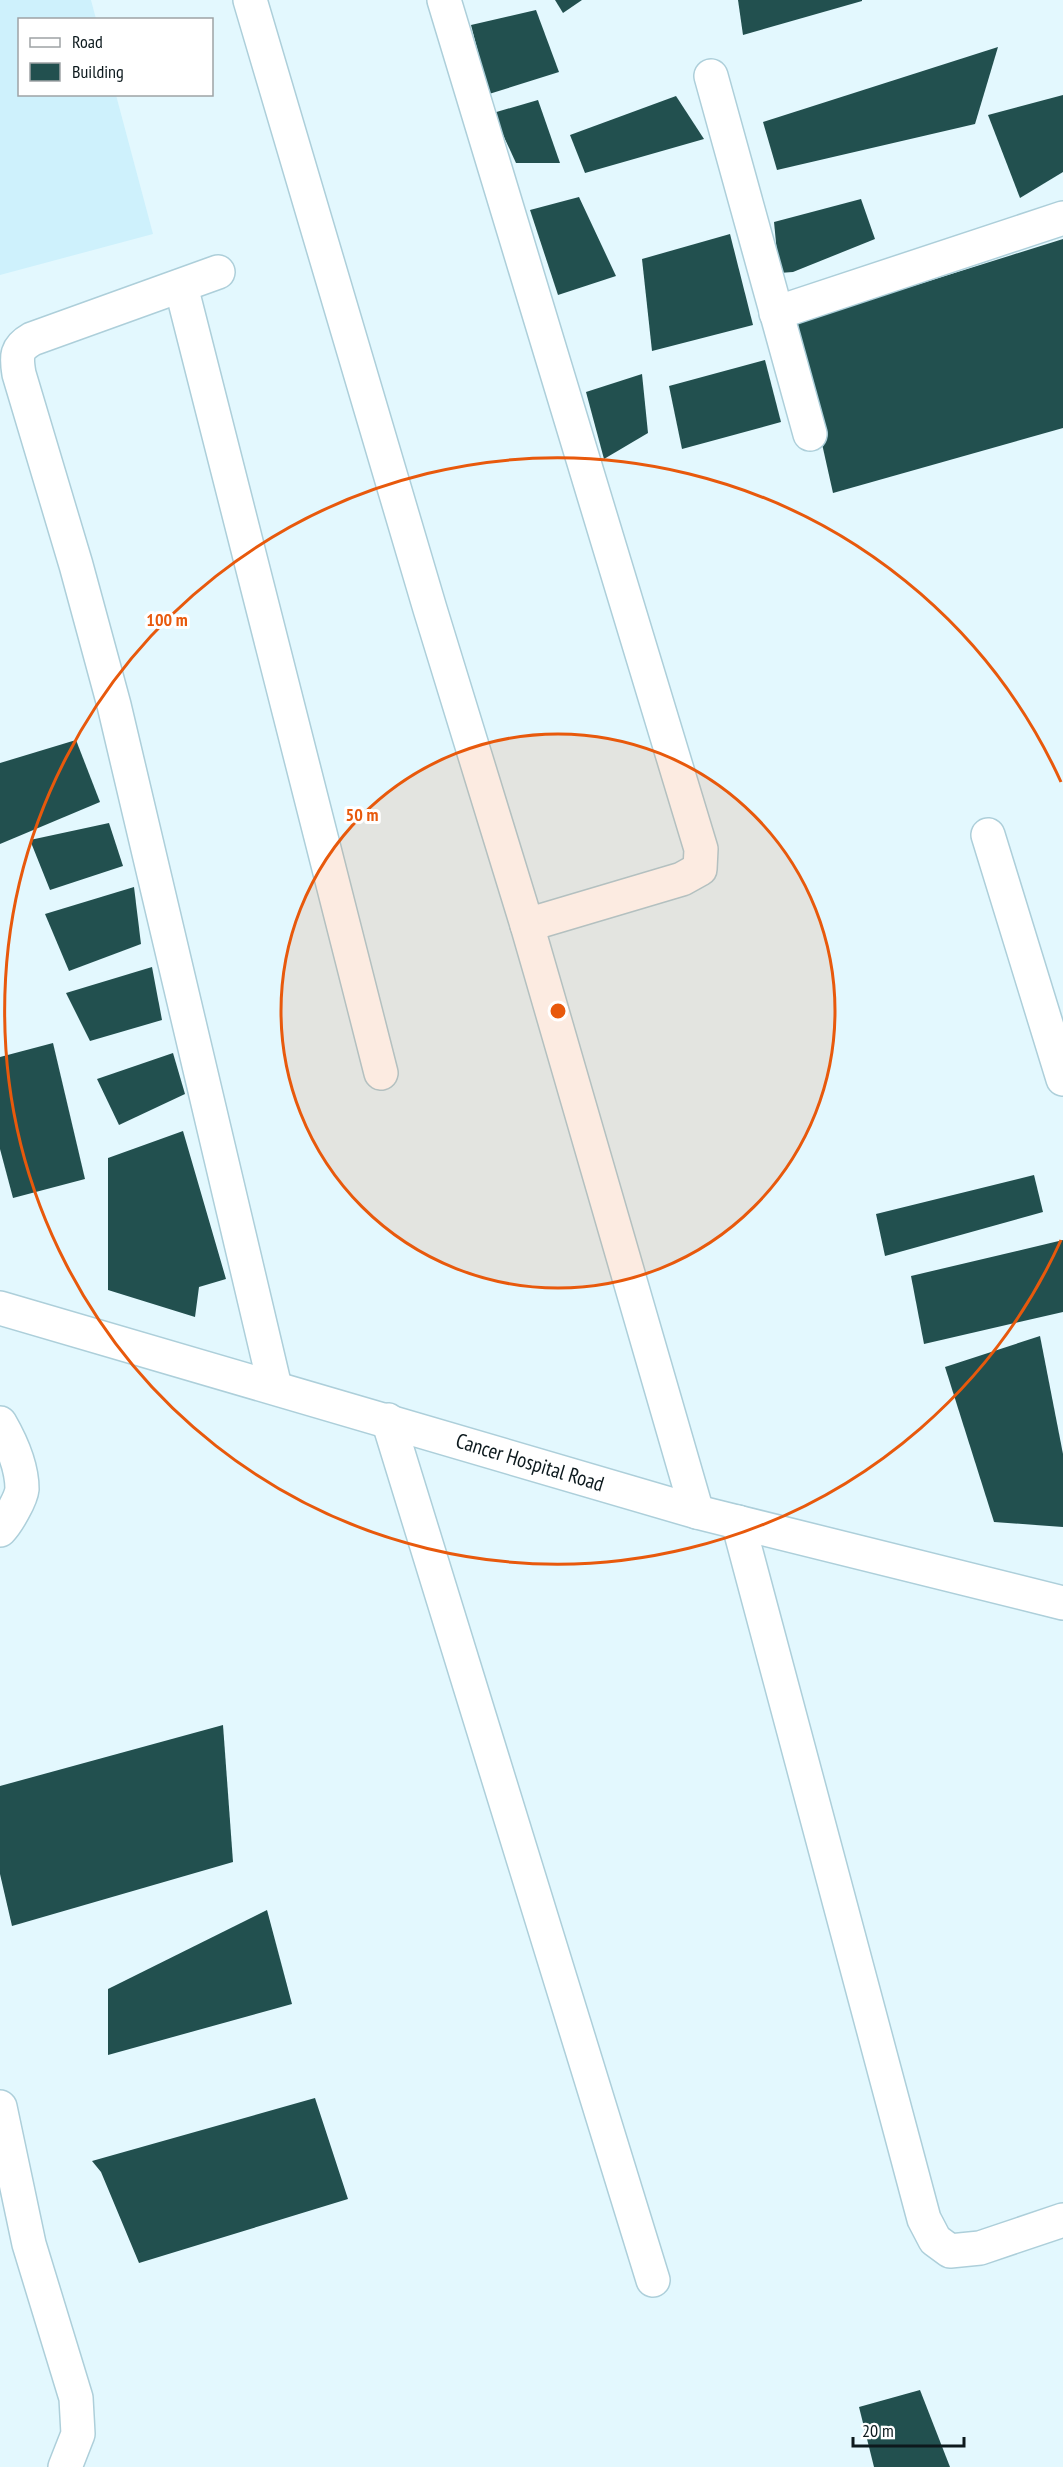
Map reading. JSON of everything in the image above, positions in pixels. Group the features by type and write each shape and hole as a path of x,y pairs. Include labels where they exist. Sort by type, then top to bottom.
{"street":[{"path":"250,0 426,598 527,925 697,1512"},
{"path":"444,0 701,849 700,869 682,879 527,925"},
{"path":"711,76 810,434"},
{"path":"776,313 1063,218"},
{"path":"218,272 32,339 20,346 16,357 114,705 275,1387"},
{"path":"181,286 381,1073"},
{"path":"988,835 1063,1079"},
{"name":"Cancer Hospital Road","path":"0,1308 697,1512 1063,1604"},
{"path":"388,1420 654,2280"},
{"path":"0,1423 13,1447 22,1490 7,1523 0,1530"},
{"path":"738,1522 924,2219 935,2240 950,2251 981,2248 1063,2220"},
{"path":"0,2107 29,2244 76,2398 78,2434 65,2467"}],"shaded area":[{"path":"0,0 91,0 96,18 18,18 18,96 116,96 153,234 0,275"}],"building":[{"path":"555,0 582,0 563,13"},
{"path":"738,0 862,0 862,1 743,35"},
{"path":"536,10 559,72 489,94 471,25"},
{"path":"998,47 975,124 777,170 763,122"},
{"path":"1063,95 1063,172 1020,198 988,115"},
{"path":"676,96 704,139 585,173 570,135"},
{"path":"538,100 560,163 516,163 493,113"},
{"path":"579,197 616,276 558,295 530,210"},
{"path":"861,199 875,239 793,272 779,273 774,222"},
{"path":"730,234 753,325 652,351 642,259"},
{"path":"1063,239 1063,428 833,493 795,323"},
{"path":"765,360 781,422 682,449 669,386"},
{"path":"642,374 648,433 604,459 586,392"},
{"path":"76,740 100,802 0,844 0,763"},
{"path":"109,823 123,866 50,890 30,840"},
{"path":"134,887 141,944 69,971 45,914"},
{"path":"152,967 162,1020 90,1041 66,993"},
{"path":"53,1043 85,1179 13,1198 0,1149 0,1057"},
{"path":"173,1053 185,1094 119,1125 97,1079"},
{"path":"183,1131 226,1279 199,1287 195,1317 108,1290 108,1158"},
{"path":"1034,1175 1043,1212 885,1256 876,1214"},
{"path":"1063,1240 1063,1312 924,1344 911,1276"},
{"path":"1040,1336 1063,1454 1063,1527 994,1522 945,1367"},
{"path":"223,1725 233,1862 12,1926 0,1874 0,1786"},
{"path":"267,1910 292,2004 108,2055 108,1989"},
{"path":"315,2098 348,2199 139,2263 101,2172 92,2161"},
{"path":"920,2390 950,2467 874,2467 859,2407"}]}
